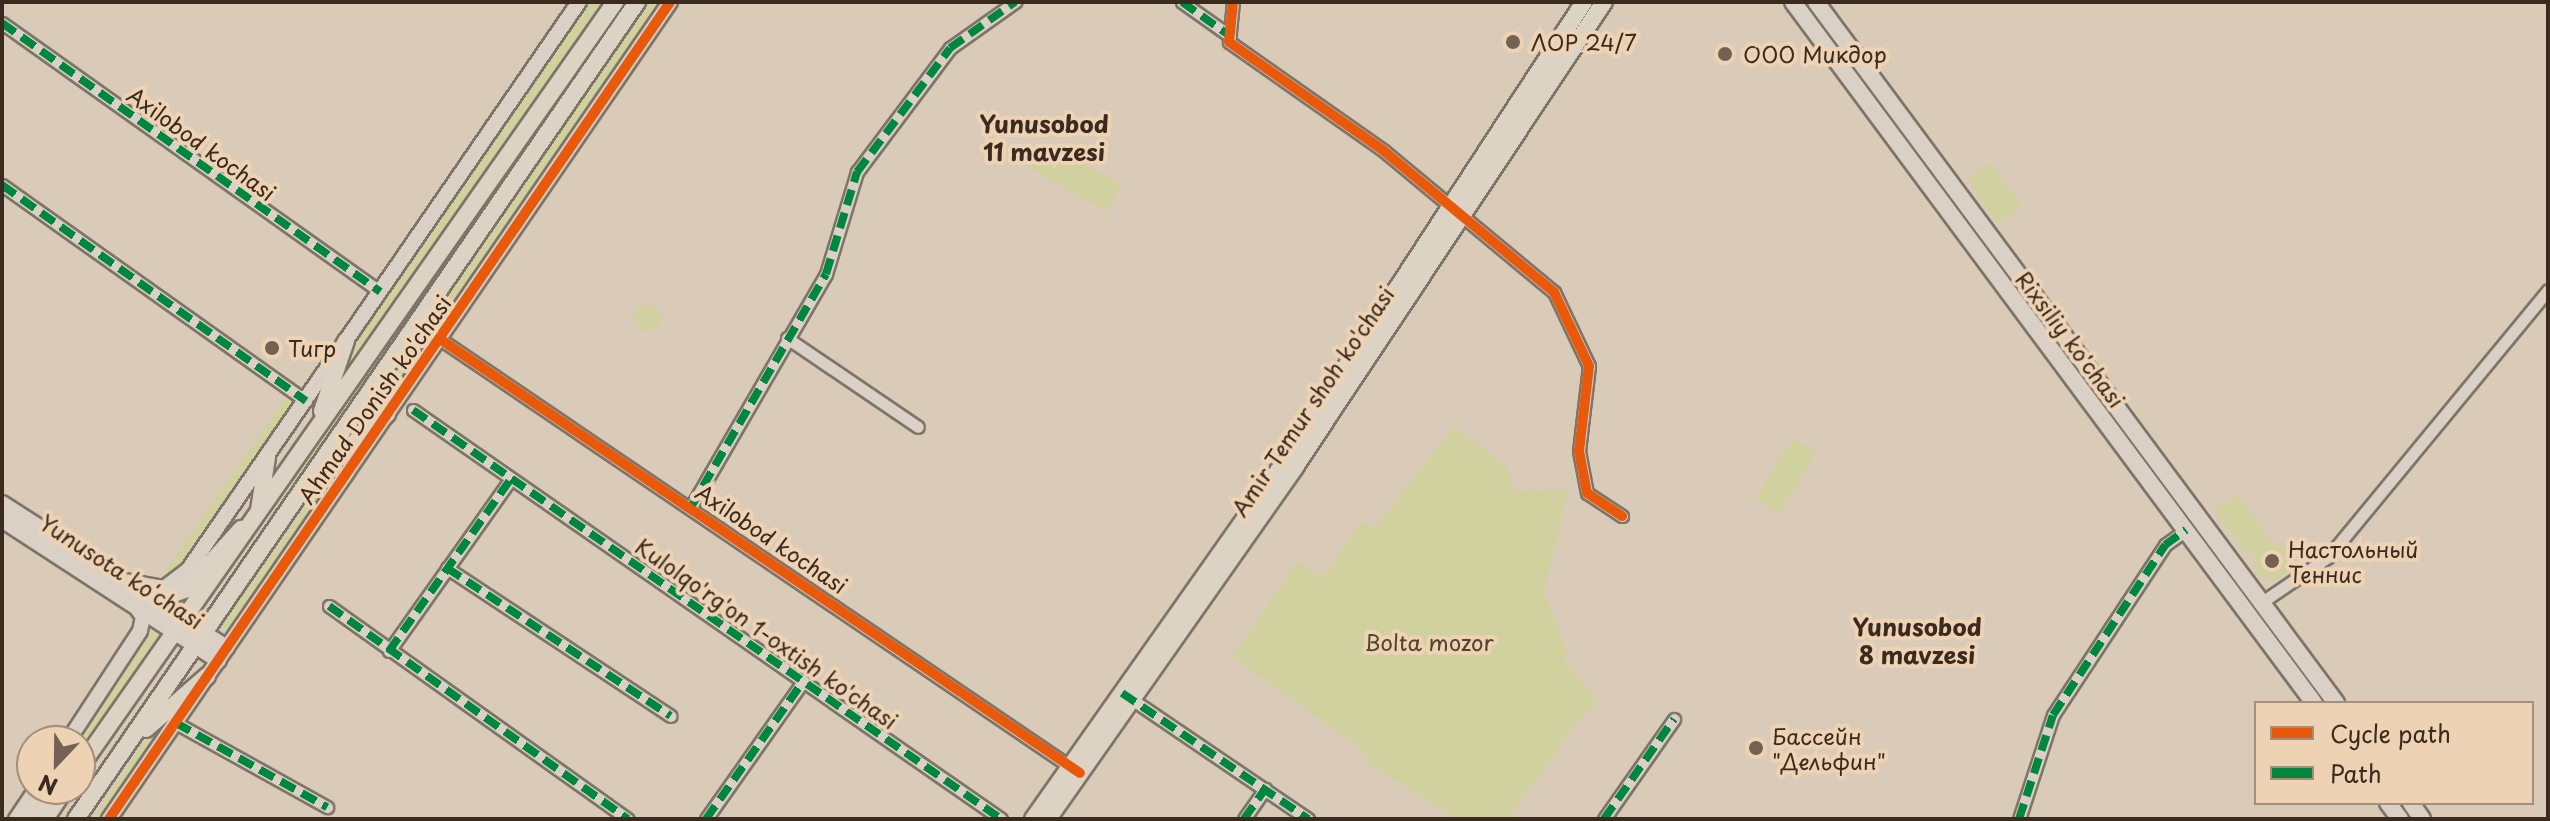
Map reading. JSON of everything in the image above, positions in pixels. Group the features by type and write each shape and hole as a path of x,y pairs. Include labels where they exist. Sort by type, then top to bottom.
{"main road":[{"name":"Ahmad Donish ko'chasi","path":"96,744 312,440 615,2"},
{"name":"Ahmad Donish ko'chasi","path":"76,819 637,2"},
{"name":"Amir Temur shoh ko'chasi","path":"1456,213 1584,2"},
{"name":"Amir Temur shoh ko'chasi","path":"1033,819 1075,770 1127,696 1456,213 1604,2"},
{"name":"Rixsiliy ko'chasi","path":"1793,2 2313,701"},
{"name":"Rixsiliy ko'chasi","path":"1816,2 2335,701"},
{"path":"1819,37 1834,26"},
{"path":"312,440 346,341"},
{"path":"307,483 387,414"},
{"path":"137,598 168,596 187,589 224,542 258,515 267,458"},
{"path":"2147,479 2162,468"},
{"name":"Yunusota koʻchasi","path":"2,504 120,580 137,598"},
{"name":"Yunusota koʻchasi","path":"2,519 137,598 222,654"},
{"path":"127,745 207,676"},
{"name":"Amir Temur shoh ko'chasi","path":"1048,819 1075,770"},
{"path":"19,819 40,805"}],"street":[{"path":"120,580 164,588 185,575 579,2"},
{"name":"Ahmad Donish ko'chasi","path":"109,819 670,2"},
{"path":"691,507 826,274 857,172 950,48 1015,2"},
{"path":"1182,2 1230,36"},
{"path":"1233,2 1229,42 1384,151 1456,213 1532,269 1566,314 1589,366 1579,451 1587,493 1622,516"},
{"name":"Axilobod kochasi","path":"2,23 380,292"},
{"path":"2,185 306,401"},
{"path":"2262,602 2328,557 2548,290"},
{"path":"787,338 918,427"},
{"name":"Axilobod kochasi","path":"440,339 1075,770"},
{"name":"Kulolqo'rg'on 1-oxtish ko'chasi","path":"413,410 1001,819"},
{"path":"389,651 511,479"},
{"path":"2019,819 2053,715 2165,545 2186,530"},
{"path":"447,568 671,716"},
{"path":"78,725 142,628 143,617 137,598"},
{"path":"329,606 628,819"},
{"path":"706,819 802,683"},
{"path":"1127,696 1308,819"},
{"path":"1604,819 1674,719"},
{"path":"176,723 327,807"},
{"path":"1244,819 1265,789"}],"green space":[{"path":"585,2 604,2 335,391 357,334"},
{"path":"623,2 628,2 207,615 320,438"},
{"path":"643,2 665,2 389,402 348,438"},
{"path":"1040,142 1121,184 1106,211 1056,183 1069,159 1055,183 1026,166"},
{"path":"1991,163 2022,207 1998,224 1967,180"},
{"path":"648,305 658,308 661,318 658,328 648,331 638,328 635,318 638,308"},
{"path":"287,396 296,402 179,575 158,581"},
{"name":"Bolta mozor","path":"1454,426 1507,467 1514,491 1569,489 1544,591 1568,655 1562,657 1598,703 1583,714 1508,819 1455,819 1366,761 1367,754 1232,657 1298,561 1322,578 1363,521 1375,528"},
{"path":"1793,438 1817,453 1779,513 1755,498"},
{"path":"359,444 231,633 220,625 331,473"},
{"path":"2237,495 2271,541 2249,557 2215,511"},
{"name":"Настольный Теннис","path":"2272,543 2285,548 2290,561 2285,574 2272,579 2259,574 2254,561 2259,548"},
{"path":"153,631 159,634 96,727 88,725"},
{"path":"183,702 105,819 93,819 150,733"}],"marked path":[{"path":"691,507 826,274 857,172 950,48 1015,2"},
{"path":"1182,2 1230,36"},
{"path":"2,23 380,292"},
{"path":"2,185 306,401"},
{"path":"413,410 1001,819"},
{"path":"389,651 511,479"},
{"path":"2019,819 2053,715 2165,545 2186,530"},
{"path":"447,568 671,716"},
{"path":"329,606 628,819"},
{"path":"706,819 802,683"},
{"path":"1122,693 1308,819"},
{"path":"1604,819 1674,719"},
{"path":"176,723 327,807"},
{"path":"1244,819 1265,789"}],"cycle path":[{"path":"109,819 670,2"},
{"path":"1233,2 1229,42 1384,151 1554,292 1589,366 1579,451 1587,493 1622,516"},
{"path":"440,339 1080,773"}],"place":[{"name":"ЛОР 24/7","path":"1513,42"},
{"name":"ООО Микдор","path":"1725,54"},
{"name":"Тигр","path":"272,348"},
{"name":"Настольный Теннис","path":"2272,561"},
{"name":"Бассейн \"Дельфин\"","path":"1756,748"}],"district":[{"name":"Yunusobod 11 mavzesi","path":"1044,138"},
{"name":"Yunusobod 8 mavzesi","path":"1917,641"}]}
